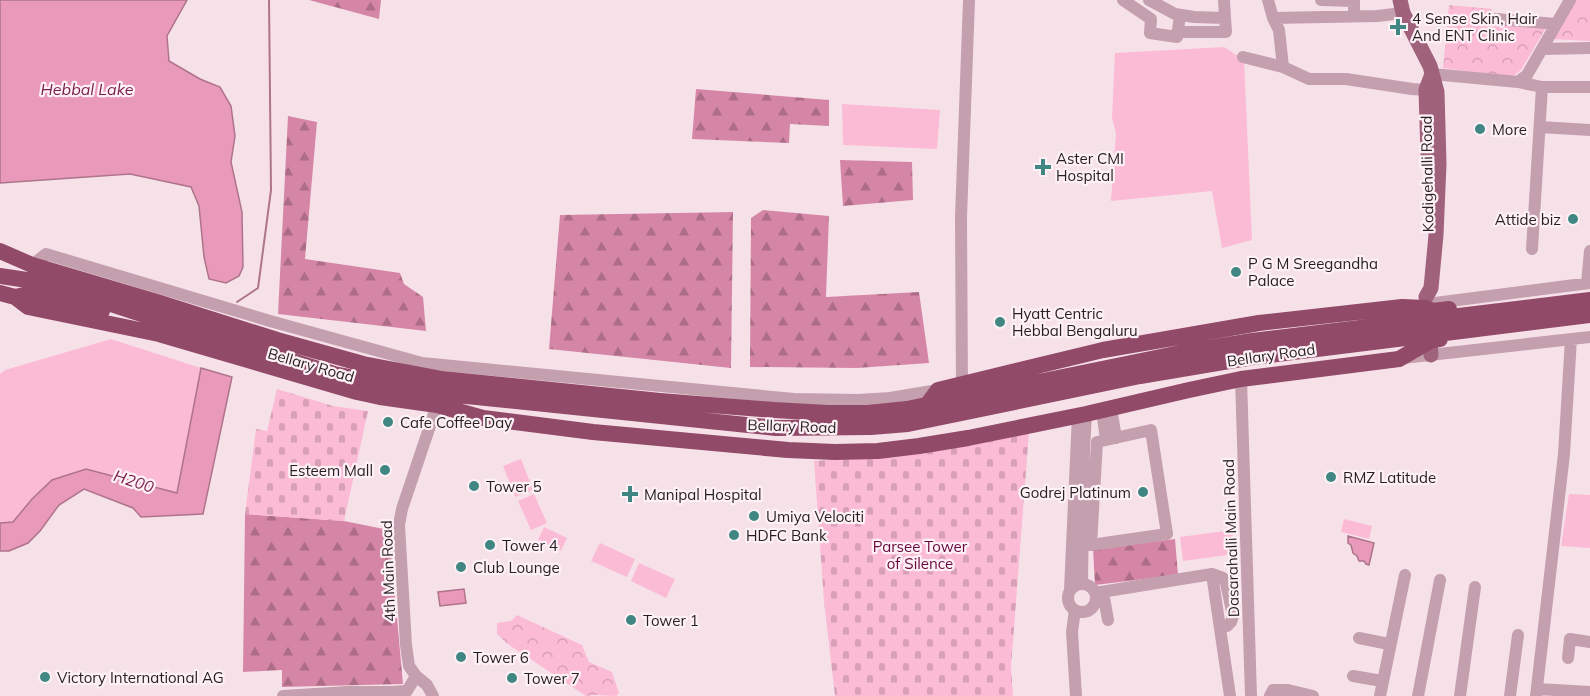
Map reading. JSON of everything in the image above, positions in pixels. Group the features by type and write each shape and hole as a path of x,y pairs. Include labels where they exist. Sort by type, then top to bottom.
{"highway":[{"name":"Bellary Road","path":"2,255 241,336 363,364 442,379 513,379 728,407 827,413 868,413 927,405 962,391 1181,361 1253,357 1590,315"},
{"path":"0,276 47,283 135,312"},
{"path":"927,405 938,390 962,391 1103,350 1268,322 1393,308 1426,302 1433,310 1543,302 1589,290"},
{"name":"Bellary Road","path":"241,336 334,374 425,391 776,428 871,428 908,424 1140,376 1181,361 1252,341 1589,290"},
{"name":"Bellary Road","path":"8,295 29,294 118,315 135,312 206,325"},
{"path":"8,295 28,308 148,331 206,325 241,336"},
{"path":"1247,379 1281,360 1287,347 1282,331 1268,322"},
{"name":"Bellary Road","path":"241,336 357,392 437,405 483,418 593,432 789,450 878,452 1094,412 1247,379 1399,359 1431,348 1590,322"}],"main road":[{"path":"1401,6 1424,52 1437,92 1439,164 1436,236 1431,288 1426,302"},
{"name":"Kodigehalli Road","path":"1431,348 1423,286 1428,236 1430,171 1426,90 1432,74"}],"street":[{"path":"962,391 961,217 969,0"},
{"path":"1123,0 1151,19 1150,33 1178,37 1180,15"},
{"path":"1149,0 1175,14 1225,18"},
{"path":"1178,32 1226,32 1224,0"},
{"path":"1268,0 1279,30 1283,67"},
{"path":"1321,0 1354,1 1354,16"},
{"path":"1518,82 1527,75 1570,0"},
{"path":"1273,18 1377,16 1401,6"},
{"path":"1496,20 1556,24"},
{"path":"1542,49 1590,48"},
{"path":"1243,57 1283,67 1309,79 1346,78 1426,90"},
{"path":"1432,74 1518,82 1542,87 1590,87"},
{"path":"1532,249 1542,87"},
{"path":"1539,127 1590,130"},
{"path":"1589,290 1590,251"},
{"path":"1431,348 1590,337"},
{"path":"1571,339 1564,454 1537,692 1590,692"},
{"path":"513,379 794,399 858,400 899,397 938,390"},
{"name":"Dasarahalli Main Road","path":"1247,379 1251,696"},
{"name":"4th Main Road","path":"433,696 427,685 409,666 399,525 402,509 437,405"},
{"path":"1094,412 1111,439"},
{"path":"1082,584 1084,449 1094,412"},
{"path":"1094,412 1069,603 1075,610 1083,612 1091,609 1099,593"},
{"path":"1151,430 1167,534 1091,544 1097,442 1111,439 1151,430"},
{"path":"1099,593 1212,574 1223,578 1226,583 1233,616 1227,626"},
{"path":"1212,574 1230,696"},
{"path":"1380,696 1405,575"},
{"path":"1418,696 1440,580"},
{"path":"1070,590 1082,584 1090,586 1099,593 1108,620"},
{"path":"1460,696 1475,587"},
{"path":"1075,610 1072,632 1076,696"},
{"path":"1510,696 1518,635"},
{"path":"1359,638 1389,644"},
{"path":"1568,658 1570,639 1590,642"},
{"path":"289,696 391,694 407,691 416,676"},
{"path":"1353,676 1382,681"},
{"path":"1270,696 1273,690 1288,690 1313,696"}],"green space":[{"path":"309,0 381,0 379,19"},
{"path":"1573,0 1590,0 1590,41 1551,39"},
{"path":"1449,5 1492,9 1492,22 1547,26 1521,70 1512,77 1443,68"},
{"path":"1224,47 1244,60 1252,240 1222,248 1212,191 1111,201 1116,133 1112,118 1115,53"},
{"path":"696,89 829,100 829,126 790,124 789,143 692,139"},
{"path":"842,104 940,110 937,149 843,145"},
{"path":"288,116 317,122 305,259 400,273 404,284 423,297 426,331 278,314"},
{"path":"840,160 912,162 913,200 843,206"},
{"path":"763,210 829,216 826,297 919,292 929,363 857,368 750,367 751,218"},
{"path":"733,212 731,368 549,349 560,215"},
{"path":"111,339 201,368 177,494 86,469 52,480 32,499 13,523 0,523 0,374 5,370"},
{"path":"277,389 333,406 368,411 344,521 245,514 256,429 267,431"},
{"name":"Parsee Tower of Silence","path":"1029,432 1011,667 1013,696 835,696 824,601 814,461 916,454"},
{"path":"521,459 533,490 515,497 503,466"},
{"path":"534,494 547,523 531,530 518,501"},
{"path":"1569,494 1590,495 1590,548 1561,546"},
{"path":"245,514 344,521 389,530 403,684 282,687 282,670 243,672"},
{"path":"1344,519 1372,526 1369,539 1341,532"},
{"path":"544,527 567,538 561,551 538,540"},
{"path":"1232,530 1235,554 1183,561 1180,537"},
{"path":"1175,539 1178,575 1095,585 1093,549"},
{"path":"600,543 635,559 627,577 591,561"},
{"path":"639,563 675,579 666,598 631,581"},
{"path":"517,615 582,645 589,662 612,672 619,693 616,696 586,696 509,645 497,634 497,623 511,621"}],"water":[{"name":"Hebbal Lake","path":"0,0 187,0 167,36 169,61 200,79 220,87 231,106 235,136 231,162 242,212 243,267 239,276 226,283 209,279 204,257 199,206 191,187 130,174 0,183"},
{"path":"201,368 232,377 203,514 141,517 133,508 84,489 59,505 28,543 9,551 0,551 0,523 13,522 52,480 86,469 177,493"},
{"path":"1348,536 1374,543 1369,565 1364,561 1359,561 1353,553 1348,543"},
{"path":"464,589 466,603 440,606 438,592"}],"waterway":[{"name":"H200","path":"237,302 258,288 271,190 269,0"}],"place":[{"name":"4 Sense Skin, Hair And ENT Clinic","path":"1398,27"},
{"name":"More","path":"1480,129"},
{"name":"Aster CMI Hospital","path":"1043,167"},
{"name":"Attide biz","path":"1573,219"},
{"name":"P G M Sreegandha Palace","path":"1236,272"},
{"name":"Hyatt Centric Hebbal Bengaluru","path":"1000,322"},
{"name":"Cafe Coffee Day","path":"388,422"},
{"name":"Esteem Mall","path":"385,470"},
{"name":"RMZ Latitude","path":"1331,477"},
{"name":"Tower 5","path":"474,486"},
{"name":"Godrej Platinum","path":"1143,492"},
{"name":"Manipal Hospital","path":"630,494"},
{"name":"Umiya Velociti","path":"754,516"},
{"name":"HDFC Bank","path":"734,535"},
{"name":"Tower 4","path":"490,545"},
{"name":"Club Lounge","path":"461,567"},
{"name":"Tower 1","path":"631,620"},
{"name":"Tower 6","path":"461,657"},
{"name":"Victory International AG","path":"45,677"},
{"name":"Tower 7","path":"512,678"}]}
